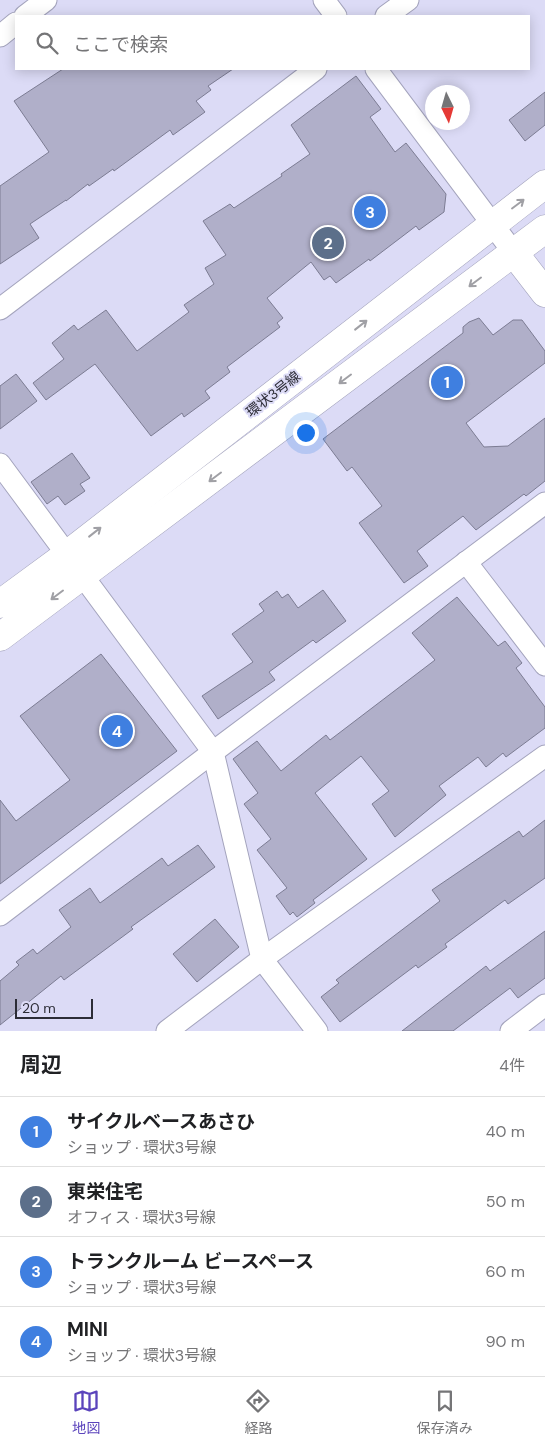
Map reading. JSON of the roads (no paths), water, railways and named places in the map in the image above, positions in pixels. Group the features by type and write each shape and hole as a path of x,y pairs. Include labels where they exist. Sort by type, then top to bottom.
{"street":[{"path":"26,15 46,0"},
{"path":"324,0 335,15"},
{"path":"387,15 408,0"},
{"path":"0,36 15,24"},
{"path":"0,309 315,70"},
{"path":"377,70 545,293"},
{"name":"環状3号線","path":"0,604 68,554 545,184"},
{"path":"0,637 545,229"},
{"path":"0,464 213,752 262,959 317,1031"},
{"path":"0,915 213,752 545,503"},
{"path":"466,562 545,665"},
{"path":"167,1031 262,959 545,756"},
{"path":"510,1031 545,1005"}],"place":[{"name":"トランクルーム ビースペース","path":"370,212"},
{"name":"東栄住宅","path":"328,243"},
{"name":"サイクルベースあさひ","path":"447,382"},
{"name":"MINI","path":"117,731"}]}
